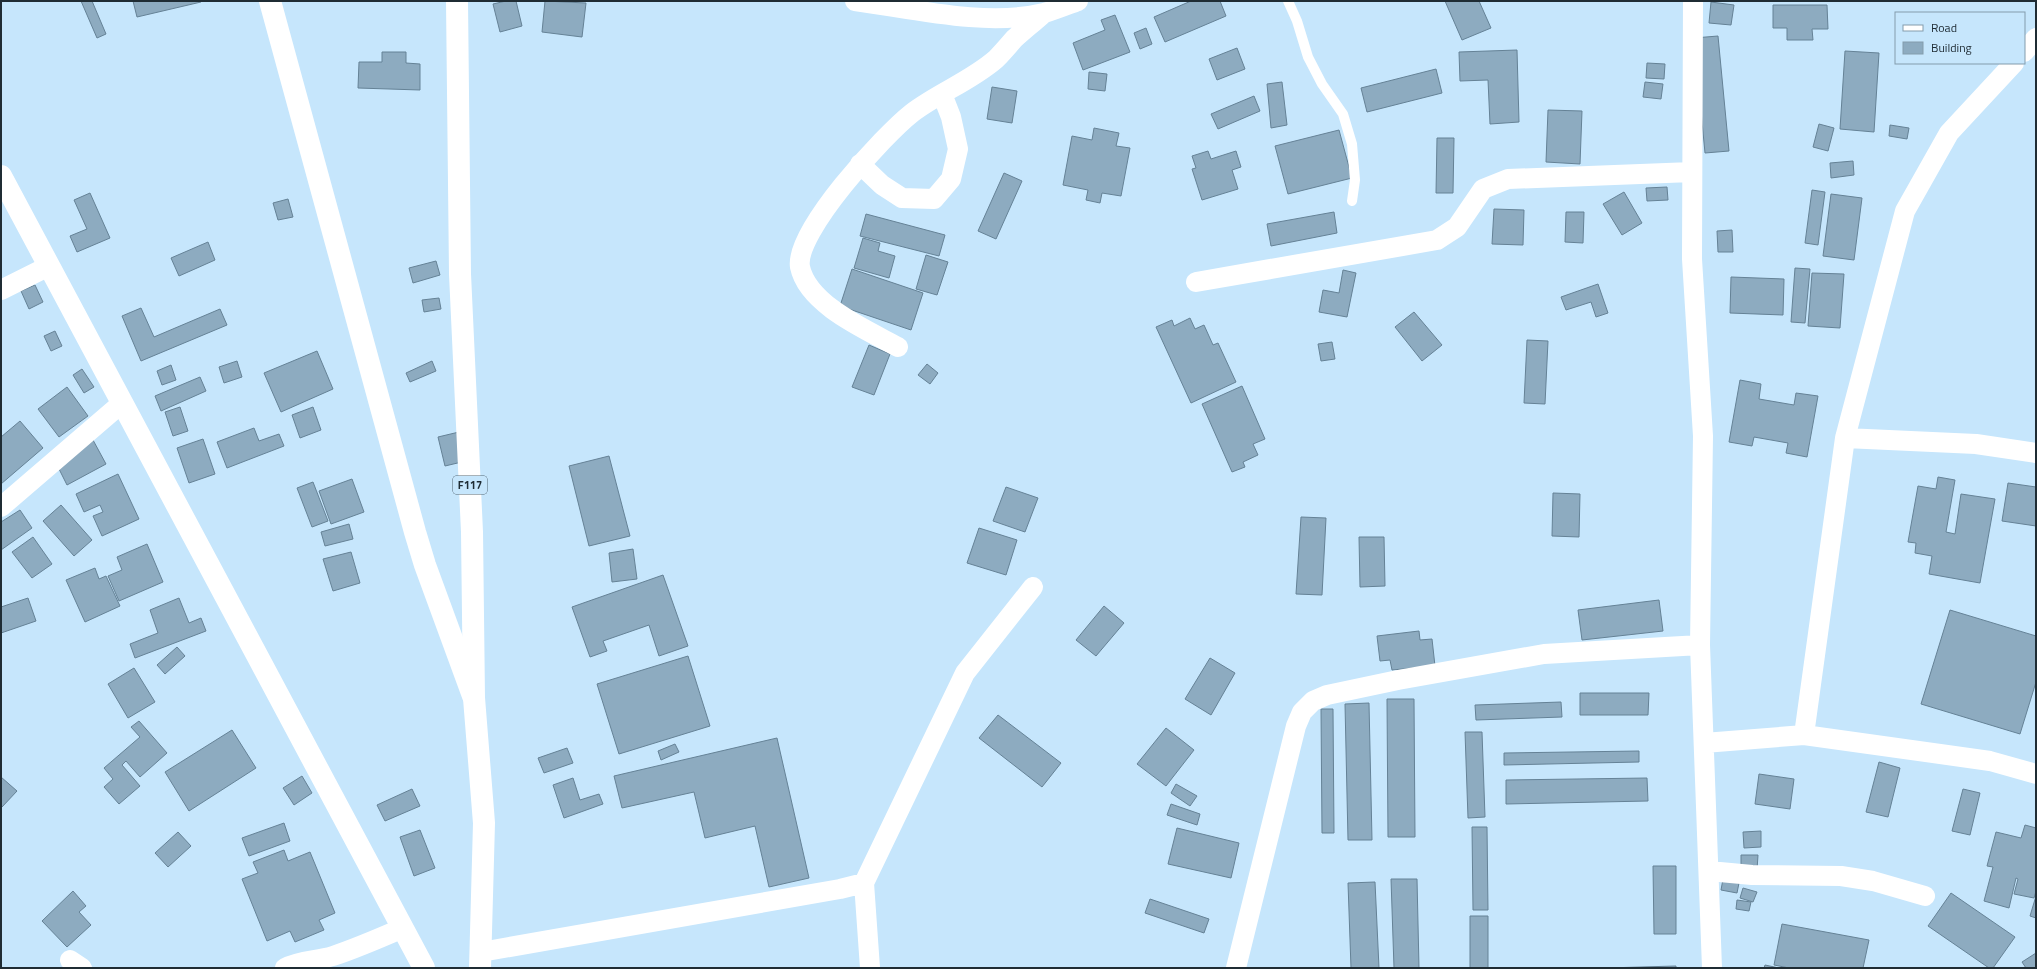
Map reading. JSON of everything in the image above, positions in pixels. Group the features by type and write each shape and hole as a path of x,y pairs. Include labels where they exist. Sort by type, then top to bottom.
{"main road":[{"path":"270,1 415,532 425,565 474,698"},
{"name":"F117","path":"457,1 460,274 472,532 474,698 484,823 481,960"},
{"path":"1,176 424,968"}],"street":[{"path":"856,1 958,16 1008,18 1044,13 1078,1"},
{"path":"1693,1 1692,259 1703,436 1700,645 1712,968"},
{"path":"898,347 830,309 809,285 800,266 804,244 838,190 877,145 912,113 995,60 1014,40 1044,13"},
{"path":"2025,51 2036,38"},
{"path":"1804,735 1845,438 1906,211 1949,133 2013,64"},
{"path":"860,164 882,185 902,198 934,199 951,179 958,148 951,117 942,94"},
{"path":"1196,282 1437,240 1457,227 1483,189 1508,178 1692,172"},
{"path":"1,290 49,266"},
{"path":"1,507 122,403"},
{"path":"1845,438 1976,444 2036,453"},
{"path":"870,968 864,883 953,695 966,673 1033,587"},
{"path":"1236,968 1296,726 1302,712 1313,701 1327,695 1544,654 1700,645"},
{"path":"1704,743 1804,735 1990,761 2036,774"},
{"path":"1709,871 1752,875 1841,876 1873,881 1925,896"},
{"path":"481,960 864,883"},
{"path":"285,968 295,963 339,954 369,943 402,928"}],"lane":[{"path":"1288,1 1297,21 1308,57 1322,84 1343,114 1352,144 1355,180 1352,201"}],"building":[{"path":"81,1 92,1 106,34 97,38"},
{"path":"133,1 201,1 201,2 137,17"},
{"path":"506,1 516,1 522,26 500,32 493,4"},
{"path":"545,1 586,3 582,37 542,32"},
{"path":"1191,1 1220,1 1226,16 1165,42 1154,17"},
{"path":"1445,1 1479,1 1491,28 1462,40"},
{"path":"1711,2 1734,5 1731,25 1709,23"},
{"path":"1773,5 1827,5 1828,29 1812,29 1813,40 1787,40 1787,28 1773,28"},
{"path":"1115,15 1130,52 1083,70 1073,43 1105,30 1101,20"},
{"path":"1146,28 1152,44 1140,49 1134,33"},
{"path":"1718,36 1729,151 1705,153 1694,38"},
{"path":"1237,48 1245,69 1217,80 1209,59"},
{"path":"1517,50 1519,122 1490,124 1488,80 1460,81 1459,52"},
{"path":"1845,51 1879,53 1874,132 1840,129"},
{"path":"382,52 406,52 406,63 420,64 420,90 358,88 359,62 382,62"},
{"path":"1647,63 1665,64 1664,79 1646,78"},
{"path":"1436,69 1442,93 1367,112 1361,88"},
{"path":"1089,72 1107,74 1105,91 1088,89"},
{"path":"1282,82 1287,125 1271,128 1267,84"},
{"path":"1645,82 1663,84 1661,99 1643,97"},
{"path":"992,87 1017,91 1012,123 987,119"},
{"path":"1254,96 1260,111 1218,129 1211,114"},
{"path":"1548,110 1582,111 1580,164 1546,162"},
{"path":"1819,124 1834,128 1828,151 1813,147"},
{"path":"1890,125 1909,128 1907,139 1889,136"},
{"path":"1094,128 1119,133 1116,146 1130,148 1121,196 1102,193 1100,203 1086,200 1088,190 1063,185 1072,136 1092,140"},
{"path":"1339,130 1352,178 1288,194 1275,146"},
{"path":"1437,138 1454,138 1453,193 1436,193"},
{"path":"1208,151 1211,159 1236,151 1241,167 1232,170 1238,189 1202,200 1192,169 1196,168 1192,156"},
{"path":"1853,161 1854,175 1831,178 1830,163"},
{"path":"1004,173 1022,181 996,239 978,231"},
{"path":"1667,187 1668,200 1647,201 1646,188"},
{"path":"1812,190 1825,192 1818,245 1805,243"},
{"path":"1624,192 1642,223 1622,235 1603,204"},
{"path":"90,193 110,238 77,252 70,236 87,229 74,200"},
{"path":"1831,194 1862,198 1854,260 1823,256"},
{"path":"288,199 293,217 278,220 273,203"},
{"path":"1494,209 1524,210 1523,245 1492,244"},
{"path":"1334,212 1337,233 1271,246 1267,224"},
{"path":"1566,212 1584,212 1583,243 1565,242"},
{"path":"866,214 945,235 939,256 860,236"},
{"path":"1732,230 1733,252 1718,252 1717,231"},
{"path":"863,238 880,243 878,251 895,256 889,278 854,268"},
{"path":"208,242 215,260 179,276 171,258"},
{"path":"926,255 948,262 937,295 916,289"},
{"path":"436,261 440,275 413,283 409,268"},
{"path":"1795,268 1810,269 1805,323 1791,322"},
{"path":"852,269 923,293 911,330 840,306"},
{"path":"1343,270 1356,273 1347,317 1319,312 1323,290 1339,293"},
{"path":"1812,273 1844,274 1840,328 1808,326"},
{"path":"1731,277 1784,279 1783,315 1730,313"},
{"path":"1598,284 1608,313 1596,317 1591,302 1566,310 1561,297"},
{"path":"35,285 43,302 29,309 21,291"},
{"path":"439,298 441,309 424,312 422,300"},
{"path":"141,308 154,337 220,309 227,325 141,361 122,316"},
{"path":"1414,312 1442,345 1422,361 1395,327"},
{"path":"1190,318 1195,329 1204,325 1213,345 1218,343 1236,382 1191,403 1156,327 1172,320 1174,326"},
{"path":"55,331 62,346 51,351 44,336"},
{"path":"1527,340 1548,341 1545,404 1524,403"},
{"path":"1332,342 1335,359 1321,361 1318,344"},
{"path":"869,345 890,354 874,395 852,387"},
{"path":"317,351 333,389 281,412 264,373"},
{"path":"237,361 242,377 224,383 219,367"},
{"path":"432,361 436,371 410,382 406,373"},
{"path":"927,364 938,373 930,384 918,375"},
{"path":"171,365 176,380 162,385 157,371"},
{"path":"82,369 94,387 84,393 73,375"},
{"path":"200,377 206,391 161,411 155,396"},
{"path":"1740,380 1761,384 1759,399 1794,405 1796,393 1818,396 1807,457 1786,453 1788,443 1754,437 1752,446 1729,442"},
{"path":"1242,386 1265,439 1253,444 1258,455 1243,462 1245,467 1232,472 1202,404"},
{"path":"67,387 88,416 59,437 38,409"},
{"path":"180,407 188,431 173,436 165,412"},
{"path":"313,407 321,430 300,438 292,415"},
{"path":"20,421 43,448 1,484 1,437"},
{"path":"254,428 259,441 279,434 284,446 227,468 217,442"},
{"path":"459,432 466,461 445,466 438,437"},
{"path":"203,439 215,474 189,483 177,448"},
{"path":"93,440 106,464 67,485 55,461"},
{"path":"609,456 630,536 589,546 569,466"},
{"path":"118,474 139,519 102,536 93,516 103,512 100,505 84,512 76,494"},
{"path":"1938,477 1955,480 1946,532 1955,534 1961,494 1995,499 1980,583 1929,574 1932,556 1915,553 1916,543 1908,542 1918,486 1936,489"},
{"path":"352,479 364,512 331,524 319,491"},
{"path":"313,482 328,521 312,527 297,488"},
{"path":"2008,483 2036,487 2036,526 2002,521"},
{"path":"1006,487 1038,498 1025,532 993,521"},
{"path":"1553,493 1580,494 1579,537 1552,536"},
{"path":"61,505 92,540 74,556 43,521"},
{"path":"20,510 32,528 1,550 1,522"},
{"path":"1301,517 1326,518 1322,595 1296,594"},
{"path":"349,524 353,539 325,546 321,532"},
{"path":"979,528 1017,540 1006,575 967,563"},
{"path":"33,537 52,564 32,578 12,552"},
{"path":"1359,537 1384,537 1385,586 1360,587"},
{"path":"147,544 163,582 119,601 108,576 122,570 117,557"},
{"path":"633,549 637,579 612,582 609,553"},
{"path":"351,552 360,583 333,591 323,559"},
{"path":"95,568 99,579 106,576 120,606 85,622 66,580"},
{"path":"663,575 688,646 659,656 649,625 603,641 607,651 590,657 572,607"},
{"path":"28,598 36,621 1,633 1,607"},
{"path":"179,598 189,623 201,618 206,631 135,658 130,644 158,633 150,610"},
{"path":"1659,600 1663,631 1582,640 1578,610"},
{"path":"1104,606 1124,623 1096,656 1076,640"},
{"path":"1950,610 2036,636 2036,682 2020,734 1921,704"},
{"path":"1419,631 1420,640 1432,639 1435,666 1392,670 1390,660 1380,661 1377,636"},
{"path":"177,647 185,656 165,674 157,665"},
{"path":"688,656 710,726 619,754 597,684"},
{"path":"1210,658 1235,673 1211,715 1185,699"},
{"path":"134,668 155,702 128,718 108,684"},
{"path":"1580,693 1649,693 1648,715 1580,715"},
{"path":"1387,699 1414,699 1415,837 1388,837"},
{"path":"1561,702 1562,717 1476,720 1475,705"},
{"path":"1369,703 1372,840 1348,840 1345,704"},
{"path":"1321,709 1333,709 1334,833 1322,833"},
{"path":"998,715 1061,763 1042,787 979,738"},
{"path":"139,721 167,753 140,777 126,761 122,765 140,786 119,804 104,787 113,779 104,768 140,737 131,727"},
{"path":"1166,728 1194,750 1166,786 1137,764"},
{"path":"232,730 256,768 189,811 165,772"},
{"path":"1465,732 1482,732 1485,817 1468,818"},
{"path":"777,738 809,878 769,887 755,826 705,838 694,792 622,808 614,776"},
{"path":"675,744 679,752 661,760 658,751"},
{"path":"567,748 573,763 544,773 538,758"},
{"path":"1639,751 1639,762 1504,765 1504,753"},
{"path":"1879,762 1900,768 1888,817 1866,812"},
{"path":"1759,774 1794,779 1790,809 1755,804"},
{"path":"302,776 312,793 294,805 283,788"},
{"path":"1,777 17,791 2,807 1,806"},
{"path":"573,778 580,800 599,794 603,804 564,818 553,785"},
{"path":"1647,778 1648,801 1506,804 1506,780"},
{"path":"1176,784 1197,796 1190,806 1171,793"},
{"path":"412,789 420,806 385,821 377,805"},
{"path":"1963,789 1980,793 1970,835 1952,831"},
{"path":"1171,804 1200,814 1197,825 1167,815"},
{"path":"284,823 290,841 249,856 242,838"},
{"path":"2025,825 2036,828 2036,891 2034,898 2014,894 2018,879 2016,878 2009,908 1984,901 1993,867 1987,866 1996,832 2021,838"},
{"path":"1472,827 1487,827 1488,910 1473,910"},
{"path":"1177,828 1239,843 1231,878 1168,864"},
{"path":"420,830 435,868 414,876 400,837"},
{"path":"1761,831 1761,847 1744,848 1743,832"},
{"path":"178,832 191,846 168,867 155,853"},
{"path":"284,850 288,861 310,852 335,913 319,920 324,930 295,942 290,931 267,941 242,879 258,873 253,862"},
{"path":"1741,855 1758,855 1757,870 1741,869"},
{"path":"1653,866 1676,866 1676,934 1654,934"},
{"path":"1391,879 1417,879 1419,968 1394,968"},
{"path":"1723,879 1739,883 1737,893 1721,890"},
{"path":"1375,882 1379,968 1351,968 1348,883"},
{"path":"1743,888 1757,892 1753,902 1740,898"},
{"path":"73,891 86,906 79,912 91,925 67,947 42,921"},
{"path":"1951,893 2015,937 1993,968 1989,968 1928,926"},
{"path":"2036,896 2036,918 2030,916"},
{"path":"1150,899 1209,919 1204,933 1145,913"},
{"path":"1737,900 1751,902 1749,911 1736,909"},
{"path":"1470,916 1488,916 1488,968 1470,968"},
{"path":"1782,924 1869,940 1863,968 1789,968 1774,965"},
{"path":"2036,953 2036,968 2026,968 2022,962"},
{"path":"1765,965 1779,968 1764,968"},
{"path":"1676,966 1676,968 1606,968"}]}
